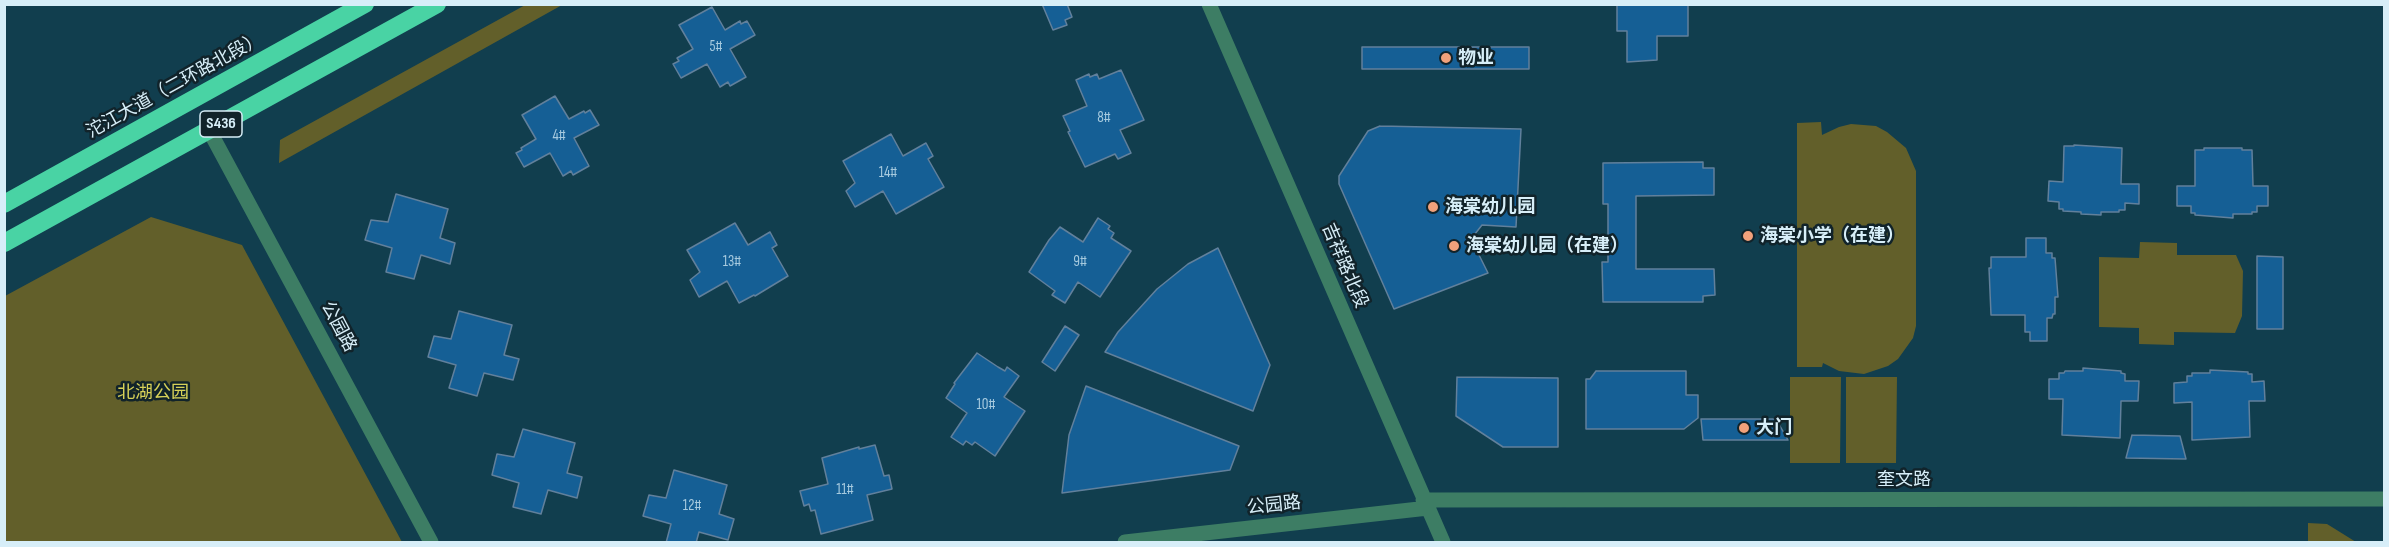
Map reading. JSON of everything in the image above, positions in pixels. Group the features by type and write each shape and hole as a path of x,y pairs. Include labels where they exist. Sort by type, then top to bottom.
{"highway":[{"name":"沱江大道（二环路北段）","path":"4,204 365,4"},
{"name":"S436","path":"4,243 437,4"}],"street":[{"name":"吉祥路北段","path":"1209,4 1443,543"},
{"name":"公园路","path":"209,130 431,543"},
{"name":"奎文路","path":"1426,504 2385,499"},
{"name":"公园路","path":"1125,543 1426,504"}],"green space":[{"path":"527,4 562,5 279,163 280,140"},
{"path":"1821,122 1822,135 1851,124 1876,126 1906,148 1916,171 1916,326 1913,338 1898,359 1888,366 1864,374 1839,371 1823,363 1822,367 1797,367 1797,123"},
{"name":"北湖公园","path":"151,217 242,245 402,542 5,542 5,296"},
{"path":"2140,242 2177,243 2177,255 2236,255 2243,271 2242,316 2235,333 2174,332 2174,345 2139,344 2139,328 2099,327 2099,257 2139,258"},
{"path":"1790,377 1841,377 1840,463 1790,463"},
{"path":"1846,377 1897,377 1896,463 1846,463"},
{"path":"2308,523 2327,524 2356,542 2308,542"}],"building":[{"path":"1042,4 1067,4 1072,17 1065,20 1067,25 1053,30"},
{"path":"1617,4 1688,4 1688,36 1657,36 1657,60 1627,62 1627,31 1617,31"},
{"path":"712,7 725,30 740,21 741,24 747,21 755,35 730,49 746,77 730,86 728,82 720,87 707,64 681,78 673,64 679,61 677,58 693,49 679,25"},
{"name":"物业","path":"1362,47 1529,47 1529,69 1362,69"},
{"path":"1121,70 1144,120 1120,130 1131,153 1118,159 1115,154 1085,167 1063,116 1087,106 1076,80 1089,74 1090,77 1097,74 1099,79"},
{"path":"555,96 569,119 590,110 599,125 574,138 589,166 573,175 571,171 563,176 550,153 524,167 516,153 536,139 522,115"},
{"name":"海棠幼儿园","path":"1380,126 1521,129 1516,227 1482,225 1471,239 1488,273 1394,309 1339,184 1339,176 1368,131"},
{"path":"891,134 903,156 926,143 933,156 928,159 944,187 896,214 883,191 855,207 846,191 855,183 843,161"},
{"path":"2064,146 2122,148 2121,184 2139,184 2139,204 2125,203 2125,210 2101,212 2101,215 2063,211 2059,209 2059,202 2048,201 2049,181 2063,182"},
{"path":"2204,148 2252,150 2253,186 2268,186 2268,206 2257,206 2257,212 2252,212 2252,214 2233,214 2233,218 2195,215 2191,213 2191,206 2177,206 2177,186 2195,186 2195,150 2204,150"},
{"path":"1703,162 1703,168 1714,168 1714,195 1636,196 1636,269 1714,269 1715,295 1703,296 1703,302 1603,302 1602,262 1608,262 1608,204 1603,204 1603,163"},
{"path":"396,194 448,209 440,238 455,243 450,264 421,255 414,279 386,272 392,248 365,240 371,220 388,222"},
{"path":"1098,218 1110,226 1108,229 1114,233 1111,238 1131,251 1100,297 1078,282 1065,303 1052,295 1055,291 1029,272 1060,227 1083,242"},
{"path":"735,223 748,245 770,232 777,245 772,248 788,276 739,303 727,281 699,297 690,280 700,272 687,250"},
{"path":"2026,238 2046,238 2046,253 2052,253 2052,258 2055,258 2058,297 2055,297 2055,314 2052,318 2047,318 2047,341 2030,341 2030,332 2025,332 2025,315 1991,315 1989,268 1991,268 1991,257 2026,257"},
{"path":"1218,248 1270,365 1253,411 1105,352 1118,332 1157,289 1188,264"},
{"path":"2257,256 2283,257 2283,329 2257,329"},
{"path":"459,311 512,325 504,355 519,359 513,380 484,373 477,396 449,388 456,365 428,357 434,336 451,339"},
{"path":"1065,326 1079,335 1055,371 1042,362"},
{"path":"977,353 1005,371 1007,367 1019,376 1004,397 1025,411 995,456 975,442 972,445 966,441 963,445 951,437 967,413 946,398 954,383"},
{"path":"2083,368 2121,371 2125,374 2125,381 2139,381 2138,401 2121,401 2120,438 2062,435 2063,399 2049,399 2049,379 2059,379 2059,373 2083,371"},
{"path":"2210,370 2248,372 2252,374 2252,382 2264,381 2265,401 2249,401 2250,437 2192,440 2192,402 2174,403 2174,383 2187,382 2187,376 2192,376 2192,373 2210,373"},
{"path":"1596,371 1686,371 1686,395 1698,395 1698,418 1684,429 1586,429 1586,379 1590,379"},
{"path":"1457,377 1558,378 1558,447 1503,447 1456,416"},
{"path":"1086,386 1239,446 1230,470 1062,493 1069,435"},
{"name":"大门","path":"1701,419 1776,419 1788,440 1703,440"},
{"path":"523,429 575,443 567,473 582,477 577,498 548,490 541,514 513,507 519,483 492,475 497,454 514,457"},
{"path":"2132,435 2180,436 2186,459 2126,458"},
{"path":"875,445 884,476 889,475 892,489 867,495 873,520 821,534 815,510 811,511 809,504 804,506 800,491 828,484 822,458 859,447 859,449"},
{"path":"674,470 727,485 719,514 734,519 728,540 699,532 696,543 666,543 671,524 643,516 649,495 666,498"}],"place":[{"name":"物业","path":"1446,58"},
{"name":"海棠幼儿园","path":"1433,207"},
{"name":"海棠小学（在建）","path":"1748,236"},
{"name":"海棠幼儿园（在建）","path":"1454,246"},
{"name":"大门","path":"1744,428"}]}
